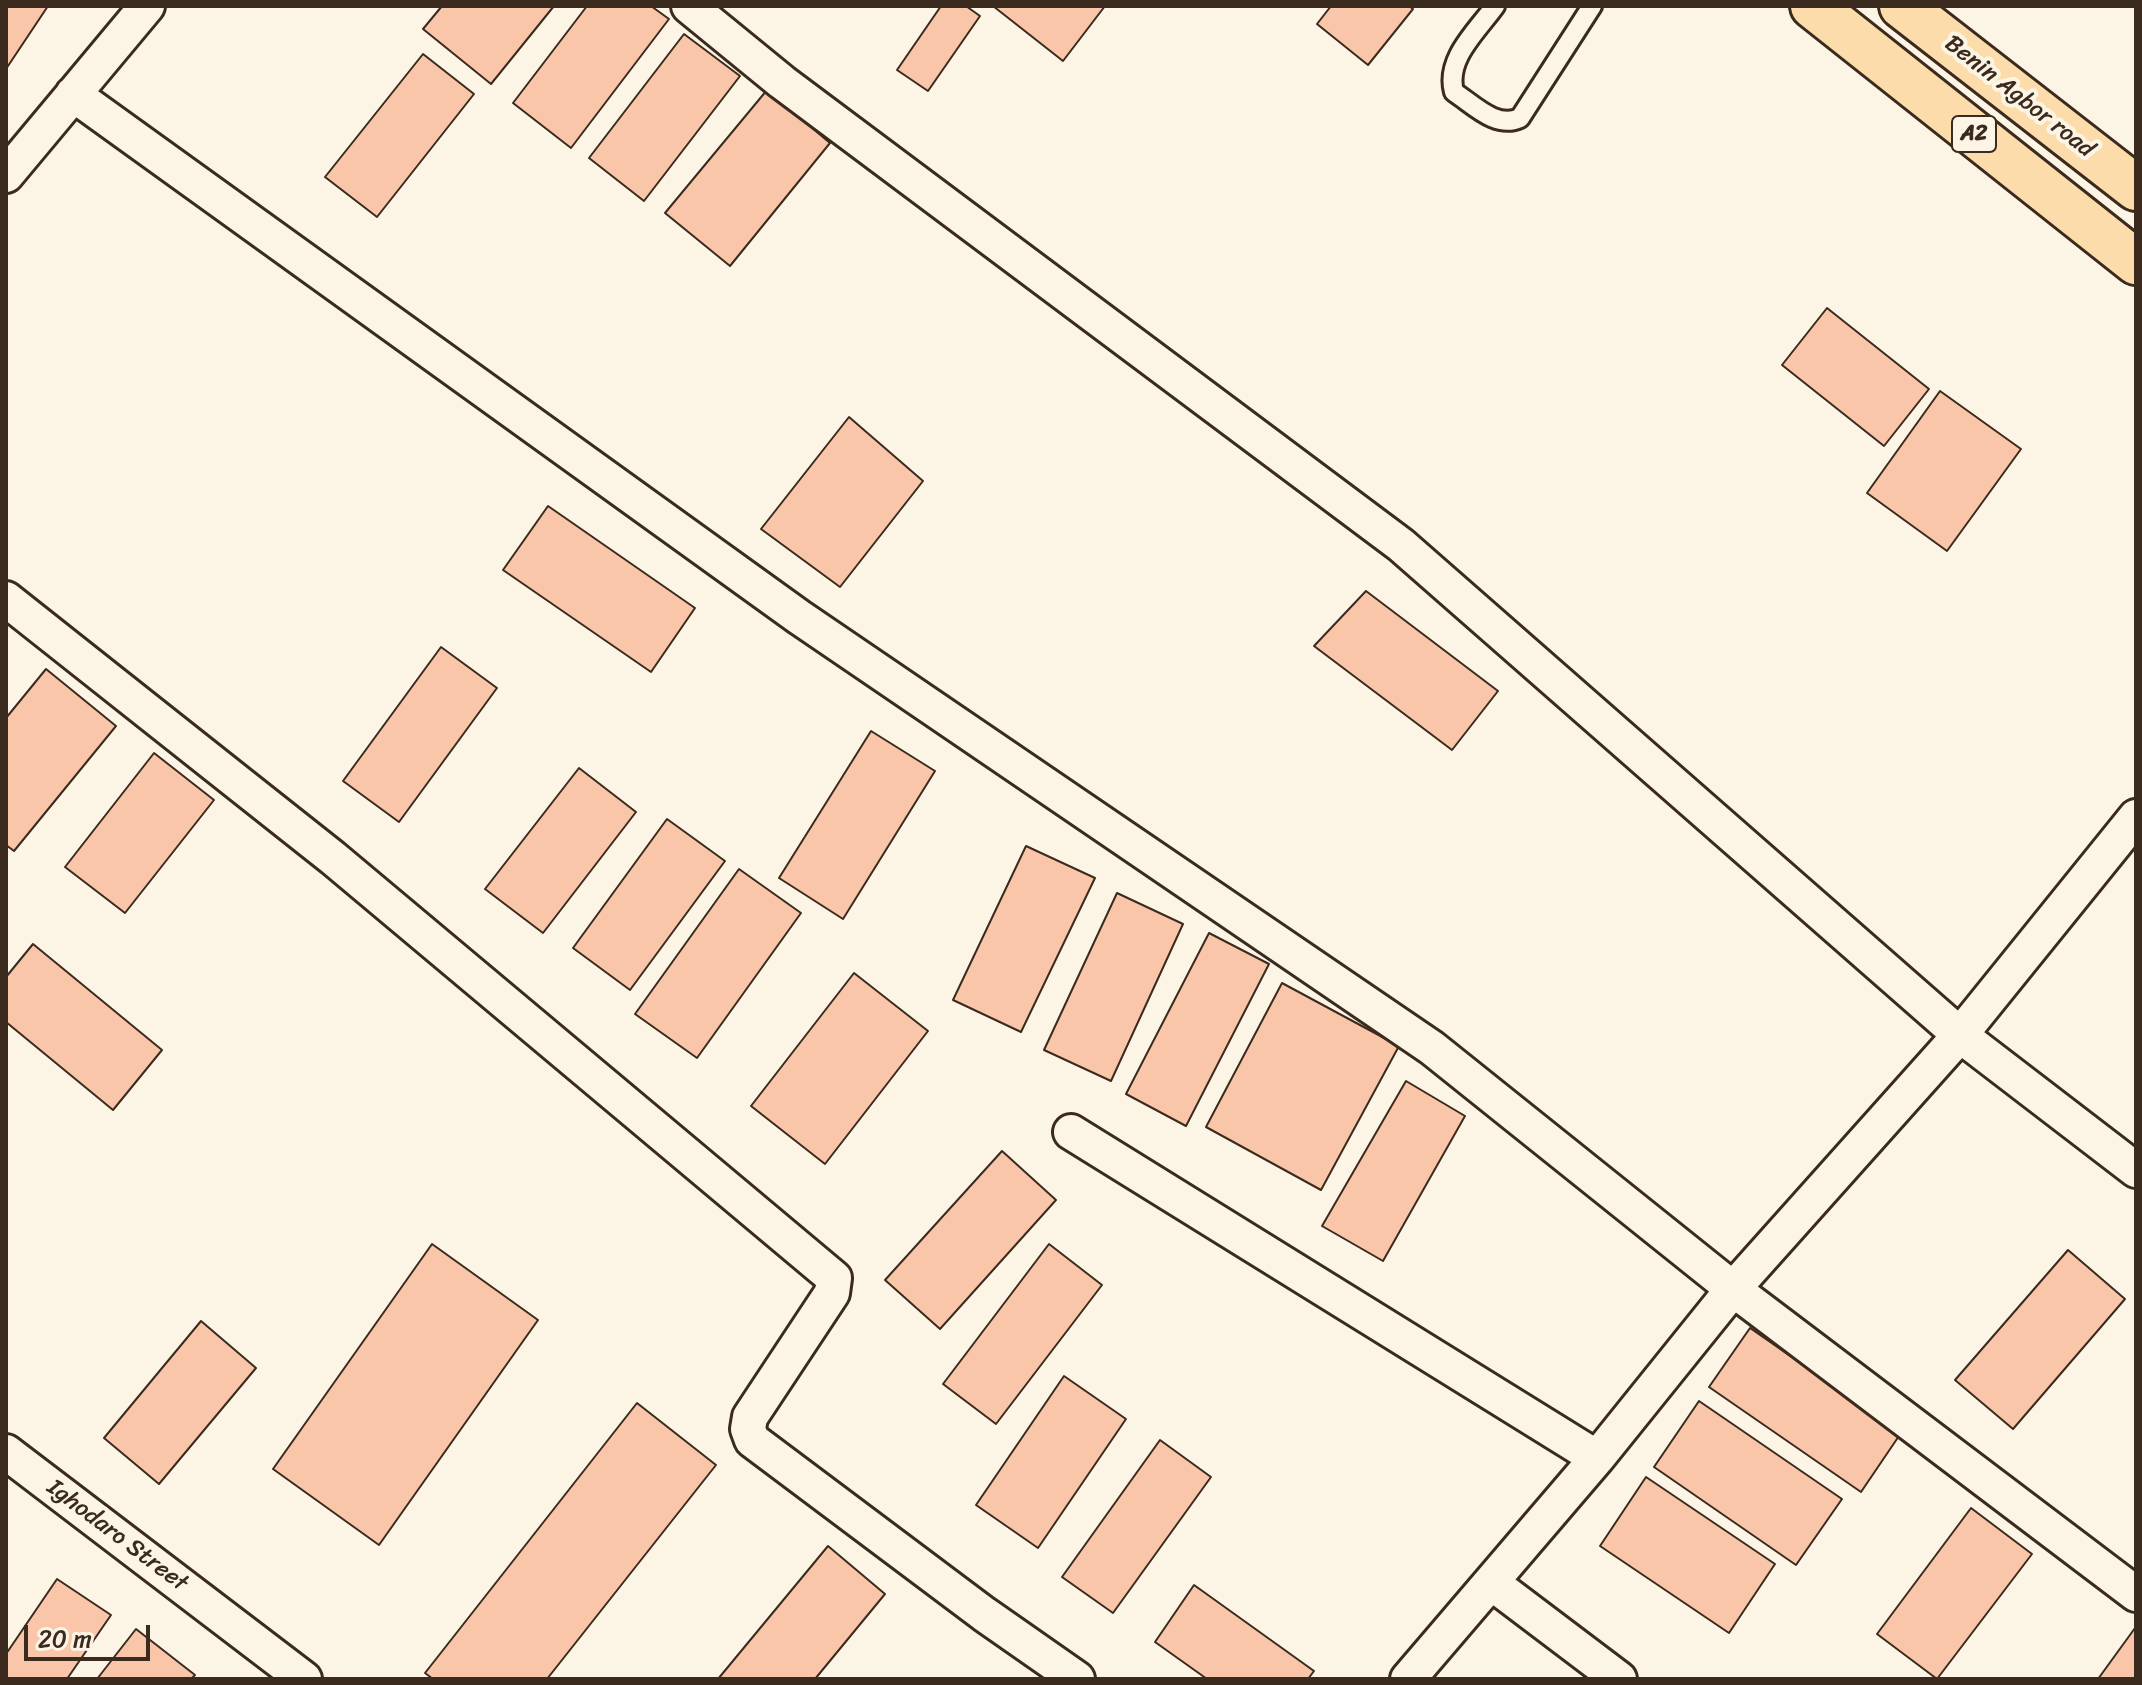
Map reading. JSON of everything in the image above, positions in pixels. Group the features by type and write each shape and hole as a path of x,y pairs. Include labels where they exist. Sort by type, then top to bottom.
{"highway":[{"name":"A2","path":"1813,6 2136,262"},
{"name":"Benin Agbor road","path":"1902,6 2136,188"}],"street":[{"path":"6,175 147,6"},
{"path":"689,6 795,91 1401,545 1960,1035 2136,1170"},
{"path":"73,94 799,617 1432,1048 1733,1289 2136,1594"},
{"path":"6,599 333,858 834,1278 832,1293 750,1417 748,1429 752,1440 984,1614 1077,1679"},
{"path":"1408,1679 1597,1458 1733,1289 1960,1035 2136,817"},
{"path":"1071,1132 1597,1458"},
{"name":"Ighodaro Street","path":"6,1452 304,1679"},
{"path":"1492,1583 1619,1679"}],"lane":[{"path":"1495,6 1453,64 1450,77 1454,92 1498,122 1520,118 1592,6"}],"building":[{"path":"6,6 48,6 6,69"},
{"path":"442,6 554,6 491,84 423,29"},
{"path":"587,6 651,6 669,19 571,148 513,103"},
{"path":"941,6 966,6 980,16 928,91 897,70"},
{"path":"993,6 1105,6 1063,61"},
{"path":"1331,6 1409,6 1413,9 1368,65 1317,24"},
{"path":"684,34 740,76 644,201 589,158"},
{"path":"423,54 474,94 377,217 325,177"},
{"path":"767,90 830,143 730,266 665,213"},
{"path":"1827,308 1929,389 1884,446 1782,365"},
{"path":"1940,391 2021,449 1947,551 1867,493"},
{"path":"849,417 923,481 840,587 761,529"},
{"path":"548,506 695,608 651,672 503,570"},
{"path":"1366,591 1498,691 1452,750 1314,646"},
{"path":"441,647 497,688 399,822 343,781"},
{"path":"46,669 116,726 14,851 6,845 6,718"},
{"path":"871,731 935,771 843,919 779,878"},
{"path":"154,753 214,800 125,913 65,867"},
{"path":"579,768 636,812 543,933 485,889"},
{"path":"667,819 725,861 630,990 573,948"},
{"path":"1026,846 1095,878 1021,1032 953,1000"},
{"path":"739,869 801,913 697,1058 635,1014"},
{"path":"1117,893 1183,924 1111,1081 1044,1050"},
{"path":"1209,933 1269,964 1186,1126 1126,1094"},
{"path":"33,944 162,1050 113,1110 6,1022 6,977"},
{"path":"854,973 928,1031 825,1164 751,1106"},
{"path":"1282,983 1399,1046 1321,1190 1206,1127"},
{"path":"1406,1081 1465,1116 1383,1261 1322,1226"},
{"path":"1002,1151 1056,1200 940,1329 885,1280"},
{"path":"432,1244 538,1320 379,1545 273,1469"},
{"path":"1049,1244 1102,1285 996,1424 943,1384"},
{"path":"2068,1250 2125,1299 2013,1429 1955,1380"},
{"path":"201,1321 256,1368 159,1484 104,1438"},
{"path":"1750,1328 1901,1433 1861,1492 1709,1387"},
{"path":"1064,1376 1126,1419 1038,1548 976,1505"},
{"path":"1699,1401 1842,1499 1796,1565 1654,1467"},
{"path":"637,1403 716,1465 547,1679 433,1679 425,1673"},
{"path":"1160,1440 1211,1477 1113,1613 1062,1577"},
{"path":"1646,1477 1775,1564 1729,1633 1600,1546"},
{"path":"1971,1508 2032,1554 1937,1679 1877,1634"},
{"path":"828,1546 885,1594 815,1679 718,1679"},
{"path":"57,1579 111,1615 67,1679 6,1679 6,1654"},
{"path":"1194,1585 1314,1671 1308,1679 1207,1679 1155,1642"},
{"path":"2135,1628 2136,1679 2098,1679"},
{"path":"136,1629 195,1675 191,1679 97,1679"}]}
